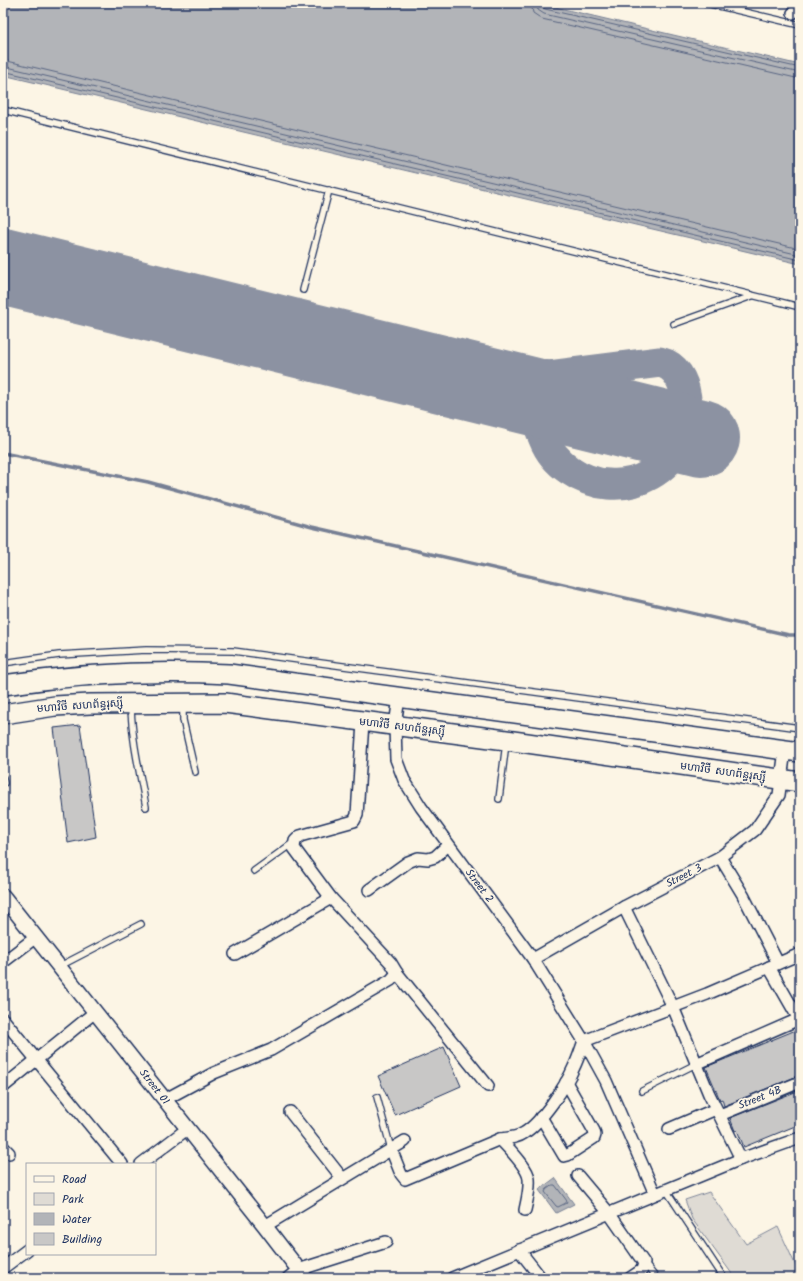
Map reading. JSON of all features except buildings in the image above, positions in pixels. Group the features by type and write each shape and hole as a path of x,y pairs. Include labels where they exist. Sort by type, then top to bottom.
{"highway":[{"path":"3,685 93,675 185,672 229,674 793,751"},
{"name":"មហាវិថី សហព័ន្ធរុស្ស៊ី","path":"3,714 55,706 184,702 224,703 506,740 800,782"}],"street":[{"name":"Street 2","path":"399,697 395,726 396,759 404,780 448,845 533,959 584,1041 606,1081 655,1194"},
{"path":"363,722 357,815 354,821 300,836 295,841 294,848 331,898 391,963 397,973 488,1086"},
{"name":"Street 3","path":"533,959 624,907 720,857 755,830 779,795 781,780 793,751"},
{"path":"369,890 408,862 418,858 428,859 434,857 448,845"},
{"path":"696,1064 799,1020 743,895 720,857"},
{"name":"Street 01","path":"3,896 265,1226 297,1275"},
{"path":"235,954 331,898"},
{"path":"624,907 673,1007 696,1064 741,1159"},
{"path":"6,960 36,937"},
{"path":"391,1149 401,1174 405,1179 500,1139 513,1138 523,1134 533,1127 566,1082 575,1066 584,1041 707,994 800,954"},
{"path":"164,1100 214,1073 272,1050 391,980 397,973"},
{"path":"3,1087 95,1012"},
{"path":"3,1019 121,1163"},
{"path":"541,1117 564,1156 568,1156 594,1138 594,1131 566,1082"},
{"name":"Street 4B","path":"669,1129 800,1082"},
{"path":"290,1112 342,1178"},
{"path":"142,1163 187,1129"},
{"path":"500,1139 522,1165 529,1177 525,1210"},
{"path":"453,1278 741,1159 799,1139"},
{"path":"265,1226 342,1178 405,1142"},
{"path":"578,1176 609,1213 644,1263 642,1270 630,1278"},
{"path":"297,1275 386,1242"},
{"path":"520,1250 541,1278"},
{"path":"3,1268 26,1251"}],"lane":[{"path":"706,3 800,25"},
{"path":"3,110 800,307"},
{"path":"303,290 329,190"},
{"path":"674,324 752,296"},
{"path":"3,663 59,655 146,650 234,651 800,728"},
{"path":"184,702 183,720 195,772"},
{"path":"131,703 135,748 146,806"},
{"path":"499,799 506,740"},
{"path":"254,871 295,841"},
{"path":"59,967 141,924"},
{"path":"642,1091 696,1064"},
{"path":"377,1097 391,1149"},
{"path":"666,1190 724,1278"},
{"path":"644,1263 656,1278"}],"green space":[{"path":"709,1192 746,1244 778,1227 800,1278 735,1278 692,1219 685,1200"}],"water":[{"path":"3,3 538,3 800,65 800,264 3,75"},
{"path":"555,1178 574,1204 556,1213 539,1190"}],"waterway":[{"path":"3,453 148,482 312,527 789,635 800,635"}],"taxiway":[{"path":"476,383 533,378 660,362 670,367 678,374 683,385 687,409 684,433 674,453 659,469 650,475 630,483 598,483 588,480 562,464 549,448 533,414 519,403 490,386"}],"runway":[{"path":"3,266 701,438"}]}
